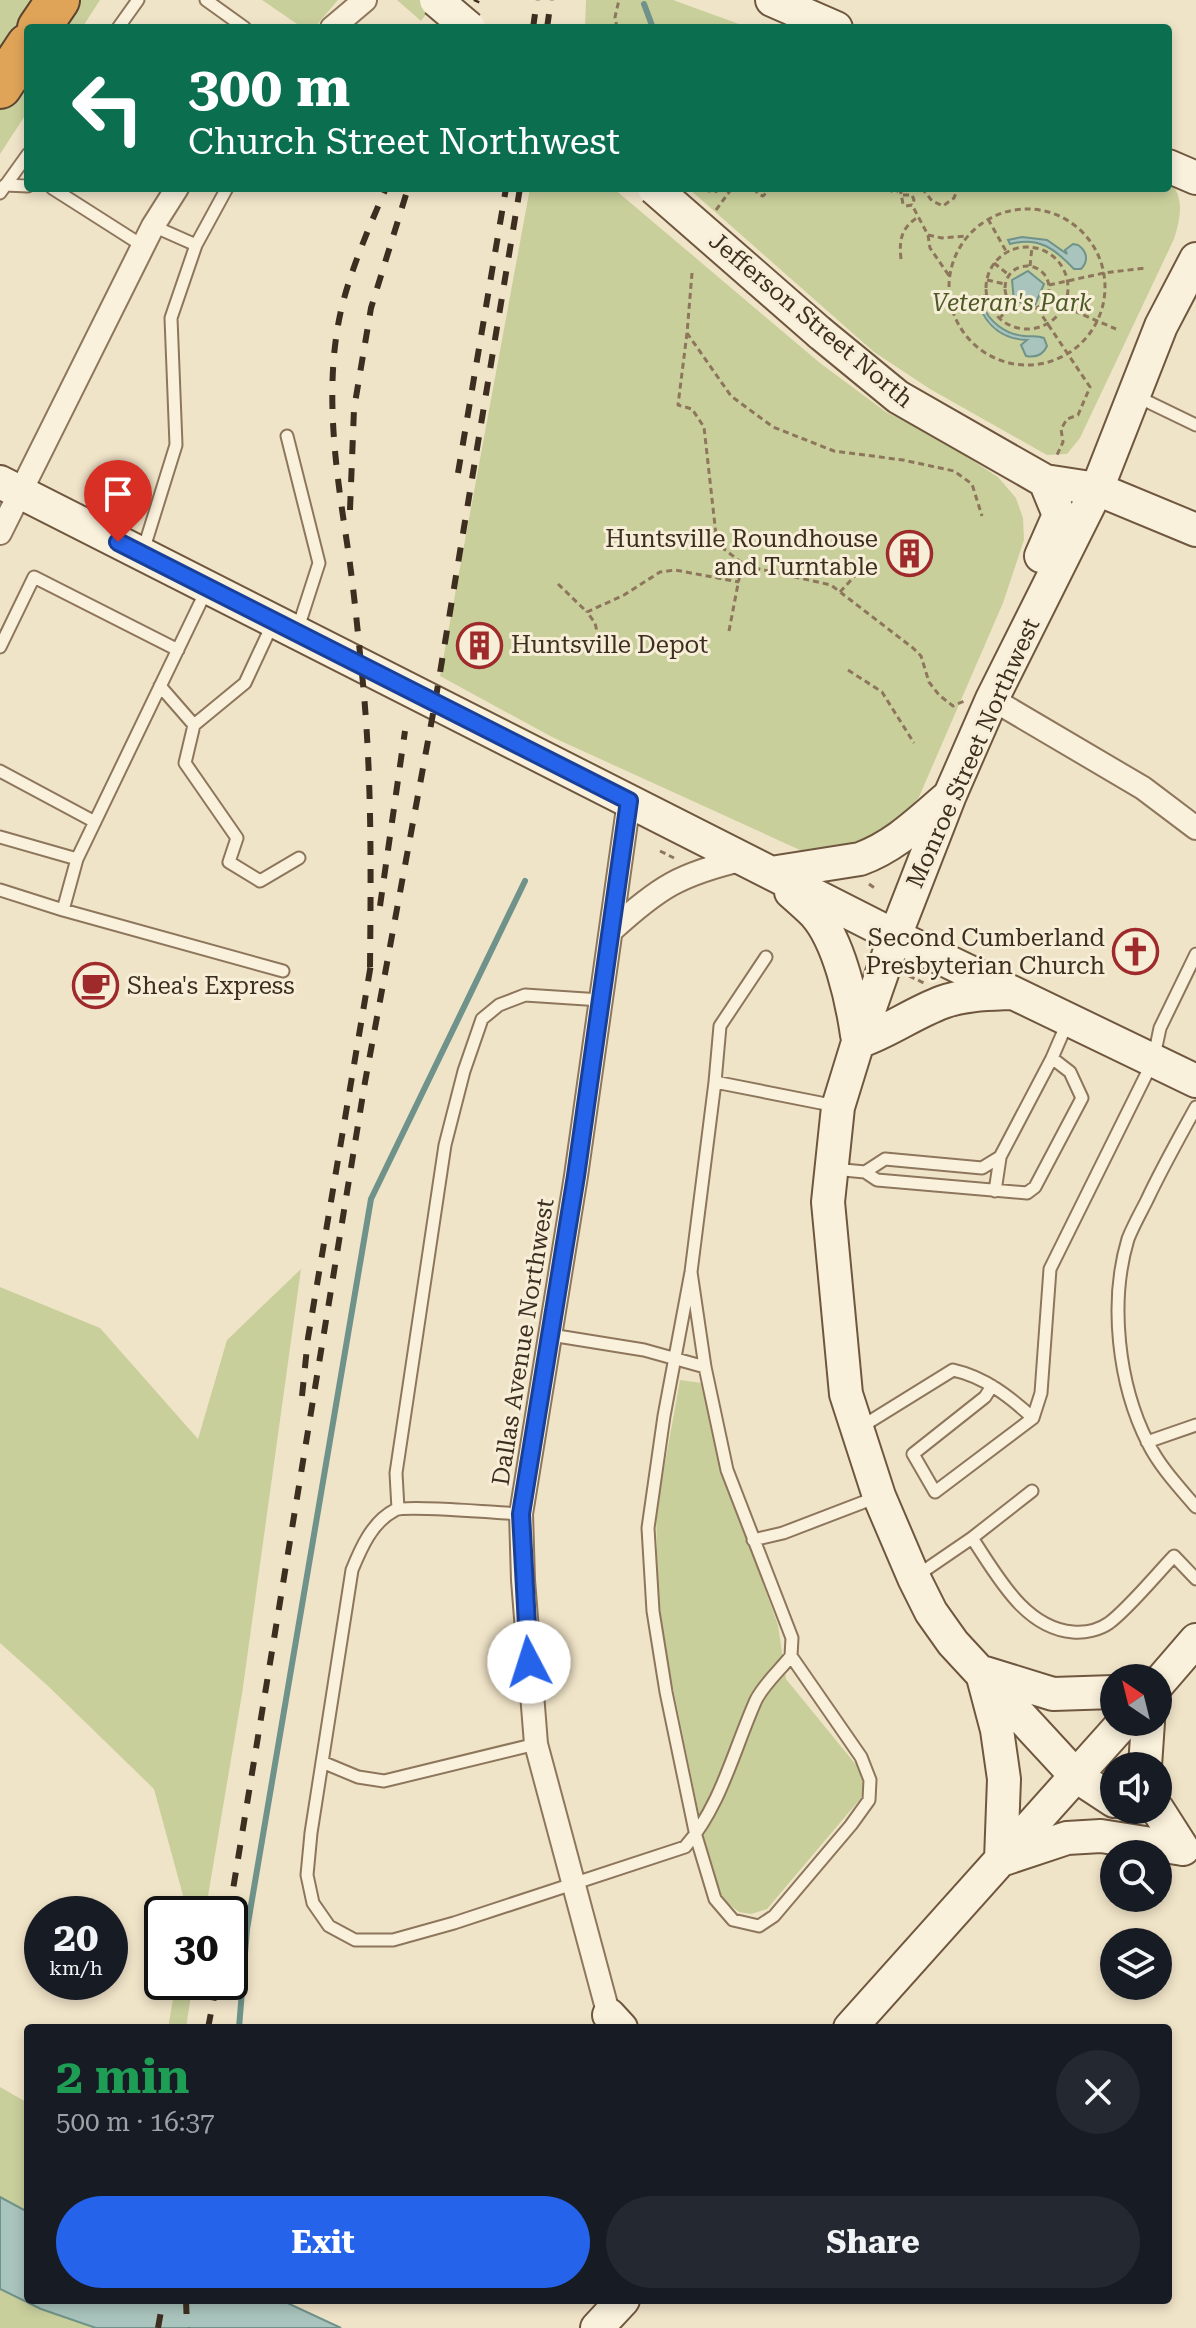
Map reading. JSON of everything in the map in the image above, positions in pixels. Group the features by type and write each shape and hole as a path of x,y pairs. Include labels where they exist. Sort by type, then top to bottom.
{"highway":[{"path":"42,24 58,0"},
{"path":"0,87 24,51"}],"street":[{"path":"337,24 365,0"},
{"path":"436,0 464,24"},
{"path":"772,0 827,24"},
{"path":"1172,168 1196,178"},
{"path":"0,533 11,487 175,192"},
{"name":"Jefferson Street North","path":"659,192 898,397 1097,489 1196,530"},
{"name":"Monroe Street Northwest","path":"1100,1792 1076,1776 953,1643 931,1612 914,1578 879,1496 846,1394 828,1202 838,1107 895,936 950,795 978,700 1022,637 1097,489 1161,326 1196,259"},
{"path":"1022,637 1039,561 1059,515 1051,468"},
{"path":"11,487 895,936 1153,1061 1193,1084"},
{"path":"978,700 1143,788 1196,828"},
{"path":"611,931 663,886 701,869 860,859 901,839 950,795"},
{"name":"Dallas Avenue Northwest","path":"614,2024 536,1744 521,1514 551,1335 629,801"},
{"path":"758,866 817,917 837,955 852,997 858,1042 882,1034 921,1011 947,1001 1012,993"},
{"path":"1172,1668 1196,1640"},
{"path":"982,1672 1053,1694 1100,1692"},
{"path":"982,1672 997,1730 1004,1779 1001,1860"},
{"path":"854,2024 1112,1736"},
{"path":"1147,1824 1190,1852"},
{"path":"1169,1824 1190,1852"},
{"path":"1001,1860 1067,1838 1101,1836 1190,1852"},
{"path":"597,2328 619,2304"}],"lane":[{"path":"121,24 138,0"},
{"path":"206,0 239,24"},
{"path":"3,189 24,160"},
{"path":"3,189 24,186"},
{"path":"60,192 148,236 196,245"},
{"path":"142,554 176,445 171,318 196,245 221,192"},
{"path":"1134,395 1196,425"},
{"path":"287,436 319,563 285,626 245,683 194,725 185,763 237,838 229,862 260,881 299,858"},
{"path":"0,647 34,577 178,650"},
{"path":"63,910 77,859 208,587"},
{"path":"160,686 194,725"},
{"path":"0,771 95,822"},
{"path":"0,837 77,859"},
{"path":"0,890 283,971"},
{"path":"992,1386 985,1397 913,1454 935,1492 1033,1418 1041,1393 1050,1269 1153,1061 1160,1028 1196,954"},
{"path":"766,957 720,1026 691,1272 648,1528 653,1611 696,1836 715,1899 733,1920 759,1926 774,1916 869,1800 870,1780 861,1757 791,1656"},
{"path":"398,1509 396,1473 445,1145 464,1071 482,1019 499,1005 525,995 601,1000"},
{"path":"995,1191 1000,1157 1052,1058 1068,1020"},
{"path":"831,1169 865,1172 877,1180 1027,1193 1035,1187 1082,1098 1070,1072 1052,1058"},
{"path":"715,1082 838,1107"},
{"path":"1193,1084 1168,1156 1129,1238 1117,1297 1119,1339 1125,1373 1147,1442 1164,1469 1196,1507"},
{"path":"865,1172 885,1159 982,1168 1000,1157"},
{"path":"521,1514 398,1509 381,1521 363,1543 352,1570 307,1875 313,1903 329,1926 355,1940 393,1940 454,1923 685,1847 696,1836 734,1758 758,1697 791,1656 792,1638 727,1470 705,1367 691,1272"},
{"path":"551,1335 644,1350 705,1367"},
{"path":"857,1429 953,1370 1005,1393 1033,1418"},
{"path":"1147,1442 1196,1425"},
{"path":"914,1578 1032,1491"},
{"path":"753,1540 783,1533 879,1496"},
{"path":"972,1538 1013,1597 1039,1621 1061,1631 1085,1633 1108,1624 1174,1556 1196,1579"},
{"path":"322,1762 358,1777 384,1781 536,1744"}],"path":[{"path":"616,24 619,0"},
{"path":"716,210 727,192"},
{"path":"902,192 903,204 912,205"},
{"path":"925,192 932,201 943,206 954,198 956,192"},
{"path":"903,195 908,193 913,196 912,205 928,235 930,248 950,277"},
{"path":"1036,209 1060,216 1080,230 1096,249 1104,273 1105,290 1097,321 1083,342 1066,355 1043,364 1018,365 995,359 974,345 959,326 950,304 954,259 967,236 988,219 1011,210 1036,209"},
{"path":"901,259 900,240 904,230 918,217"},
{"path":"988,219 1007,252"},
{"path":"928,235 942,238 967,236"},
{"path":"1019,247 1045,250 1064,268 1069,294 1065,307 1047,325 1030,330 1016,329 993,312 986,295 987,280 994,263 1007,252 1019,247"},
{"path":"1030,266 1032,247"},
{"path":"994,263 1009,275"},
{"path":"1030,266 1042,272 1049,285 1046,299 1037,308 1023,310 1007,297 1005,284 1009,275 1021,267 1030,266"},
{"path":"1049,285 1145,268"},
{"path":"692,273 678,405 692,409 704,427 716,535 724,549 742,563 823,582 840,592 921,656 929,682 953,706 978,700"},
{"path":"987,280 1005,284"},
{"path":"950,304 986,295"},
{"path":"999,319 1012,304"},
{"path":"1065,307 1116,329"},
{"path":"1037,308 1090,387 1078,415 1067,419 1061,429 1063,442 1051,468"},
{"path":"687,333 731,396 773,427 834,451 903,460 954,471 972,484 982,516"},
{"path":"729,631 742,563"},
{"path":"840,592 863,567"},
{"path":"587,612 624,595 660,572 675,570 739,582"},
{"path":"558,584 595,623 601,649"},
{"path":"848,670 882,692 914,743"}],"green space":[{"path":"0,0 100,0 85,24 24,24 24,117 0,154"},
{"path":"262,0 338,0 317,24 297,24"},
{"path":"397,0 437,0 421,21"},
{"path":"586,0 673,0 739,24 585,24"},
{"name":"Veteran's Park","path":"1172,185 1174,187 1179,200 1179,216 1174,239 1080,438 1067,454 1047,455 930,389 874,352 693,192 1172,192"},
{"path":"529,192 618,192 820,363 886,412 938,438 998,477 1016,498 1023,518 1024,540 1003,603 919,797 894,826 872,840 814,853 800,850 552,737 440,676"},
{"path":"301,1269 242,1694 208,1896 183,1896 154,1789 0,1643 0,1287 100,1328 198,1439 227,1340"},
{"path":"680,1380 702,1383 723,1474 778,1625 786,1679 857,1766 864,1787 861,1798 767,1909 751,1914 739,1912 721,1895 707,1853 663,1639 656,1513"},
{"path":"173,2000 190,2000 187,2024 169,2024"},
{"path":"0,2087 24,2101 24,2210 0,2197"},
{"path":"0,2289 24,2301 24,2304 96,2328 0,2328"}],"water":[{"path":"1022,237 1047,240 1067,254 1065,250 1073,244 1078,245 1085,253 1085,263 1081,269 1074,269 1046,246 1030,242 1010,244 1008,240"},
{"path":"1028,271 1044,284 1035,305 1014,301 1012,280"},
{"path":"982,304 998,326 1017,335 1044,338 1045,349 1039,355 1026,356 1021,345 1027,340 997,330 982,313 979,305"},
{"path":"0,2197 24,2210 24,2301 0,2289"},
{"path":"31,2304 290,2304 341,2328 96,2328"}],"waterway":[{"path":"644,4 652,24"},
{"path":"239,2024 247,1929 371,1199 525,881"}],"railway":[{"path":"467,24 477,0"},
{"path":"534,24 537,0"},
{"path":"548,24 551,0"},
{"path":"370,967 369,777 365,702 338,483 332,392 343,302 384,192"},
{"path":"350,510 354,409 371,308 407,192"},
{"path":"458,473 505,192"},
{"path":"232,1896 365,1082 435,703 519,192"},
{"path":"380,906 405,731"},
{"path":"302,1396 308,1338 372,958"},
{"path":"209,2024 213,2000"},
{"path":"158,2328 162,2304"},
{"path":"186,2304 187,2328"}],"place":[{"name":"Huntsville Roundhouse and Turntable","path":"909,553"},
{"name":"Huntsville Depot","path":"480,645"},
{"name":"Second Cumberland Presbyterian Church","path":"1136,952"},
{"name":"Shea's Express","path":"96,986"}],"route":[{"path":"118,542 629,801 576,1176 521,1514 529,1662"}]}
